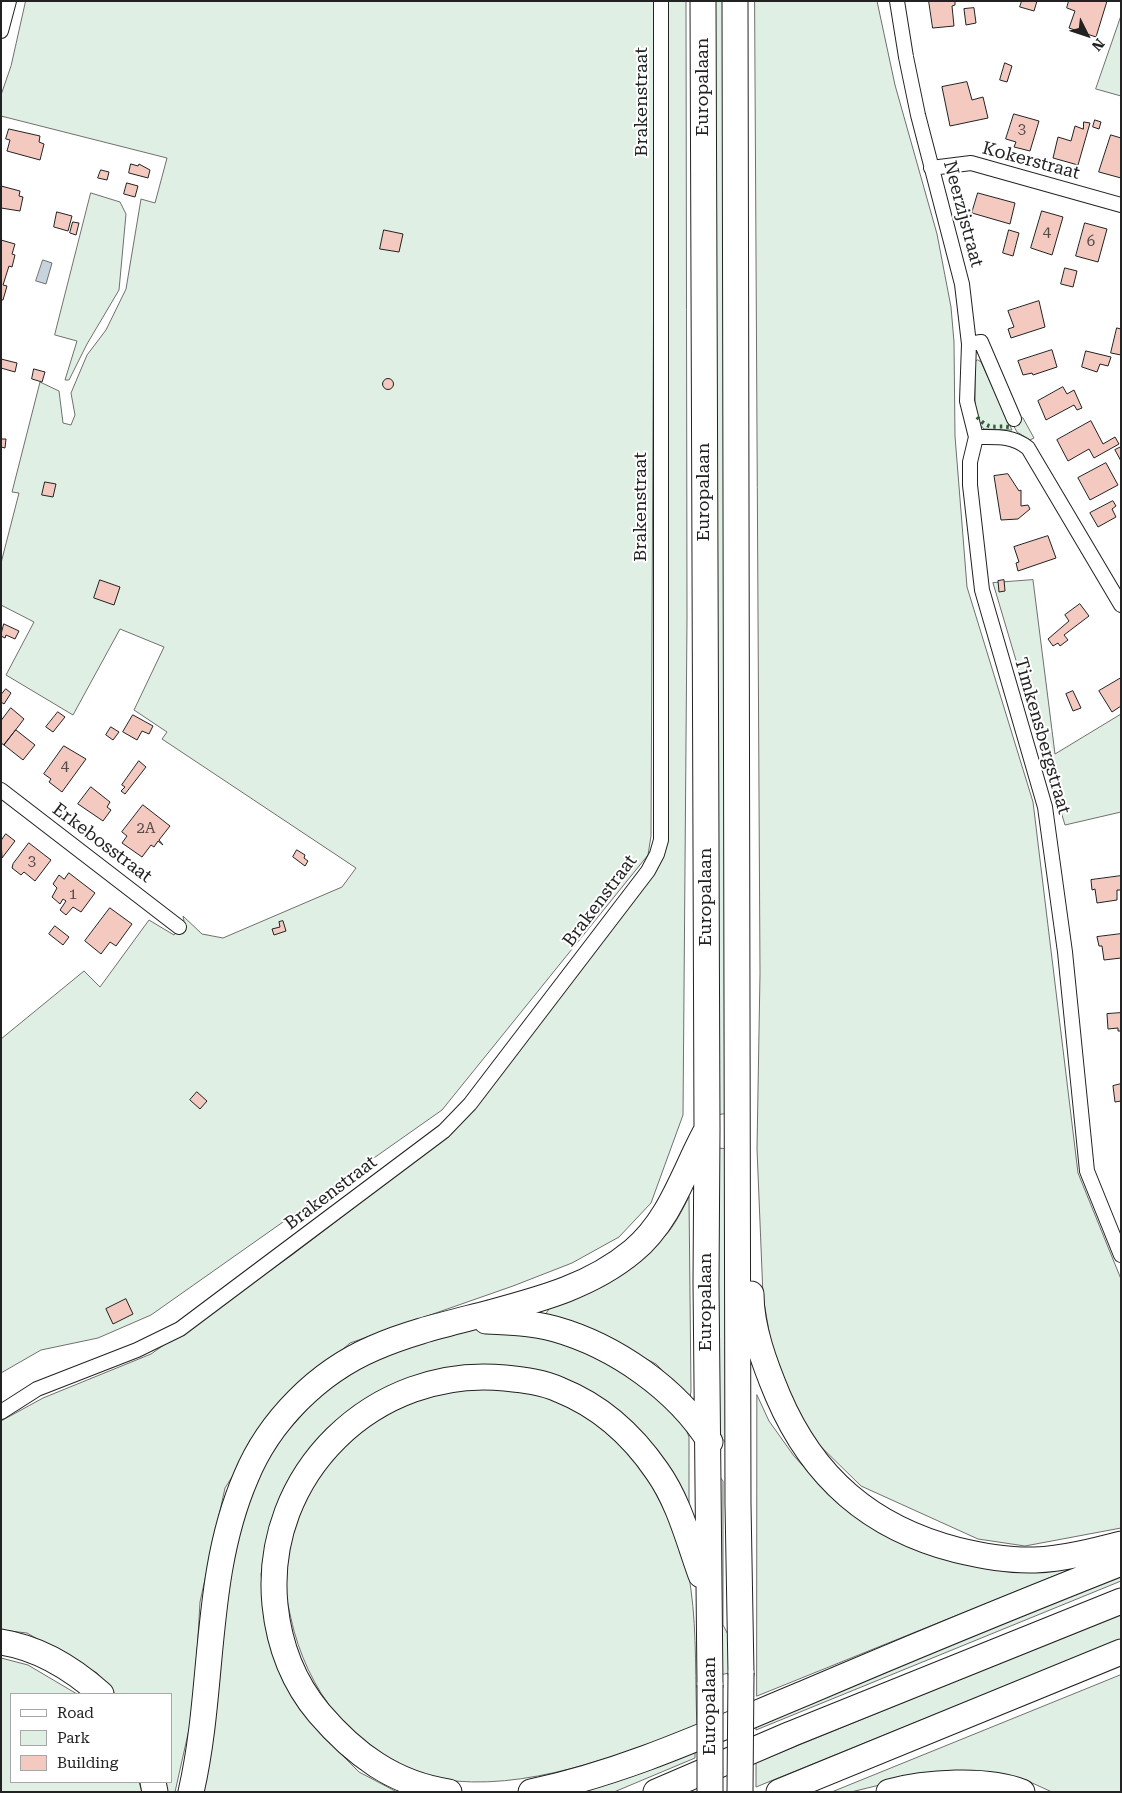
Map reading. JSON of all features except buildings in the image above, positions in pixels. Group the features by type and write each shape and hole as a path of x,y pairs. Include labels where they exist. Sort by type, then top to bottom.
{"highway":[{"name":"Europalaan","path":"703,1 707,1438 710,1792"},
{"name":"Europalaan","path":"735,1 740,1792"},
{"path":"191,1792 203,1726 210,1645 221,1557 243,1484 264,1443 300,1400 341,1366 380,1346 558,1294 599,1273 633,1251 651,1234 668,1211 707,1129"},
{"path":"739,1183 751,1231 751,1300 762,1354 771,1380 804,1447 829,1478 859,1506 898,1530 943,1547 978,1555 1009,1560 1036,1560 1121,1544"},
{"path":"466,1320 528,1324 553,1329 590,1342 638,1368 676,1401 707,1438 719,1456 738,1504"},
{"path":"449,1792 417,1785 396,1776 375,1765 342,1738 313,1706 302,1690 280,1637 276,1612 274,1574 275,1550 280,1530 288,1508 310,1469 323,1451 355,1421 389,1399 446,1379 486,1376 525,1380 561,1390 584,1402 625,1432 657,1470 682,1518 708,1593"},
{"path":"531,1792 581,1781 643,1761 983,1618 1121,1563"},
{"path":"656,1792 791,1734 1121,1601"},
{"path":"1,1642 17,1644 59,1662 86,1680 101,1693"},
{"path":"779,1792 1121,1652"},
{"path":"888,1792 906,1787 966,1782 1022,1792"}],"street":[{"path":"1,31 10,1"},
{"name":"Brakenstraat","path":"1,1412 36,1389 137,1350 180,1329 444,1131 470,1104 648,871 657,854 661,840 661,1"},
{"name":"Neerzijstraat","path":"898,1 906,58 931,168 962,284 969,344"},
{"name":"Kokerstraat","path":"931,168 971,163 1121,204"},
{"path":"969,344 981,342 1014,419"},
{"name":"Timkensbergstraat","path":"969,344 967,401 976,437 970,462 970,485 982,590 1045,807 1065,952 1087,1171 1121,1255"},
{"path":"976,437 1008,437 1019,440 1028,448 1121,605"},
{"name":"Erkebosstraat","path":"1,790 180,927"}],"green space":[{"path":"26,1 655,1 651,836 648,855 442,1110 151,1315 98,1338 41,1350 1,1373 1,1039 84,971 100,987 149,920 174,935 184,921 183,916 202,934 223,938 342,887 356,868 162,739 167,732 134,710 164,647 120,629 73,715 6,675 34,622 1,605 1,563 19,493 12,492 40,382 59,391 63,423 71,425 75,415 71,393 87,355 106,330 126,289 141,199 155,203 167,158 1,116 1,95 11,66"},
{"path":"666,1 686,1 687,618 683,1115 651,1203 619,1237 572,1263 513,1286 350,1343 277,1406 225,1488 200,1602 194,1707 175,1792 162,1792 159,1783 172,1783 172,1693 114,1693 97,1673 27,1633 1,1630 1,1421 43,1398 151,1354 292,1255 453,1132 659,865 663,854"},
{"path":"714,1 727,1 729,1113 716,1115"},
{"path":"755,1 877,1 895,85 937,234 951,307 954,342 955,436 967,587 1033,802 1078,1173 1121,1279 1121,1528 1025,1546 978,1539 861,1486 808,1434 773,1355 763,1296 757,1149 760,974"},
{"path":"1121,16 1121,96 1096,89"},
{"path":"91,193 120,202 126,214 119,290 87,344 69,380 65,380 77,341 55,335"},
{"path":"978,360 981,362 1012,430 984,429 975,419 975,362"},
{"path":"1023,418 1034,438 1030,440 1017,432 1012,423"},
{"path":"1033,580 1055,754 1121,714 1121,812 1065,825 993,583"},
{"path":"718,1148 729,1149 729,1446 718,1434"},
{"path":"689,1197 690,1398 656,1364 621,1346 545,1315 551,1306 611,1276 653,1248 672,1227"},
{"path":"480,1328 562,1338 645,1385 683,1421 689,1437 689,1510 662,1460 517,1367 465,1367 397,1385 271,1531 261,1574 266,1616 323,1736 359,1772 397,1792 201,1792 239,1519 271,1450 316,1399 344,1374 406,1344"},
{"path":"474,1389 530,1393 569,1406 597,1423 621,1444 643,1469 675,1527 685,1558 691,1590 694,1623 697,1727 570,1769 504,1781 471,1782 439,1779 412,1770 388,1758 365,1743 329,1705 303,1657 294,1631 285,1588 289,1545 297,1519 309,1493 324,1469 364,1429 387,1413 419,1398"},
{"path":"757,1395 769,1421 794,1456 835,1501 877,1531 923,1552 1079,1566 757,1696"},
{"path":"717,1473 723,1481 723,1625 734,1646 732,1672 717,1676"},
{"path":"1121,1571 1121,1581 756,1730 756,1719"},
{"path":"1121,1614 1121,1639 756,1787 756,1763"},
{"path":"1,1658 28,1665 75,1693 10,1693 10,1783 139,1783 142,1792 1,1792"},
{"path":"1121,1675 1121,1792 1052,1792 1030,1782 956,1771 925,1774 851,1792 832,1792"},
{"path":"695,1747 695,1758 614,1792 578,1792"}],"shaded area":[{"path":"43,260 52,263 46,284 36,281"}],"hedge":[{"path":"977,417 989,426 1009,427"}]}
